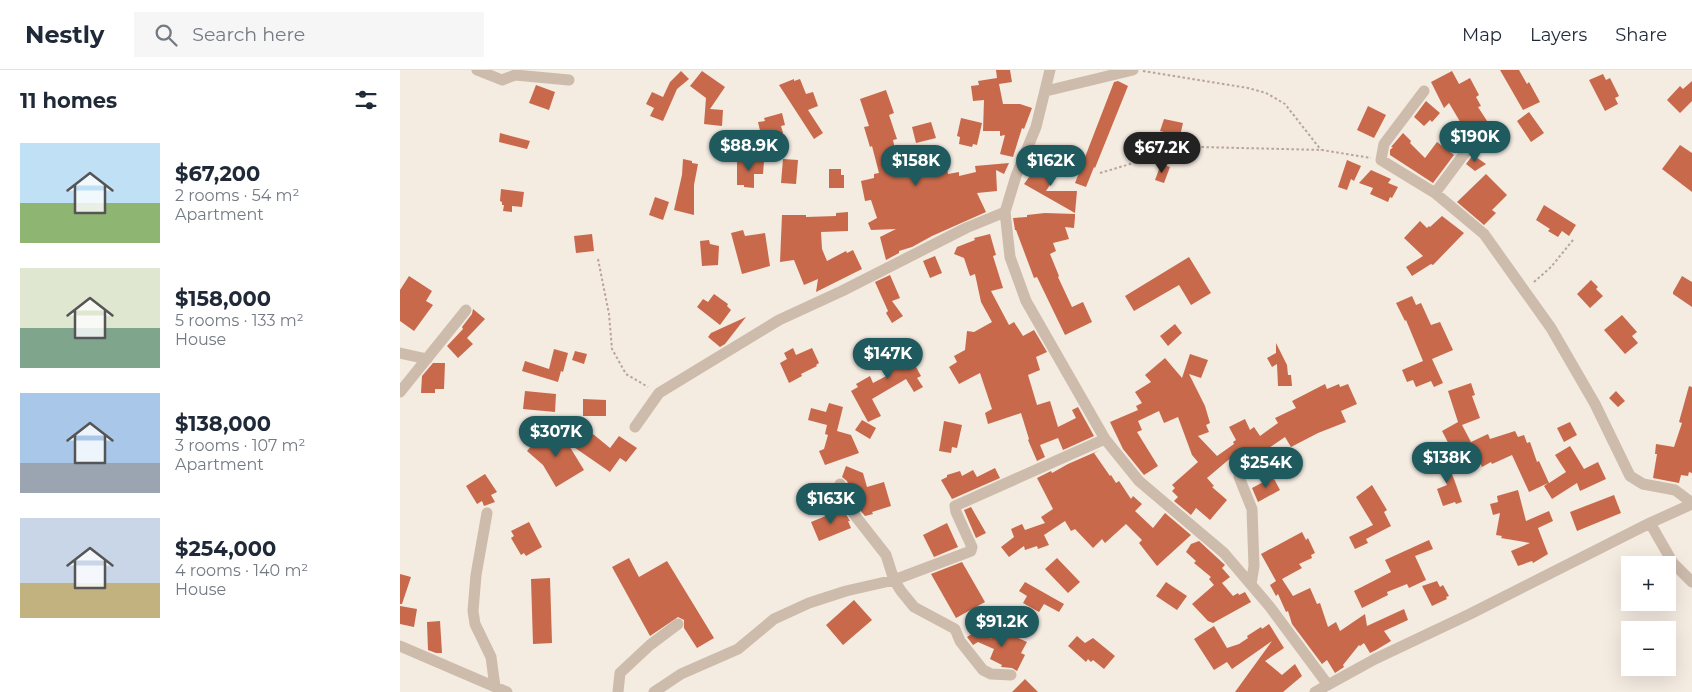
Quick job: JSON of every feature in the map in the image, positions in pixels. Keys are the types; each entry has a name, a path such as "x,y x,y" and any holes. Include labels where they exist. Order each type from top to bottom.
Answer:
{"street":[{"path":"477,70 502,80 515,75 569,80"},
{"path":"1050,70 1036,127 1016,176 1005,212 1010,257 1026,301 1105,439 1139,482 1224,553 1270,606 1328,685"},
{"path":"1046,91 1134,70"},
{"path":"1315,692 1375,659 1692,504 1674,490 1643,484 1630,476 1595,404 1551,328 1484,234 1435,193 1381,160 1384,144 1424,91"},
{"path":"1435,193 1470,146"},
{"path":"635,427 659,393 779,320 842,291 966,228 1005,212"},
{"path":"400,392 466,310"},
{"path":"400,353 427,359"},
{"path":"654,692 681,674 738,649 782,615 809,603 846,591 894,580 971,551 972,546 955,506 1105,439"},
{"path":"1239,477 1252,509 1254,566 1250,584"},
{"path":"840,484 853,513 886,556 900,591 914,607 954,629 960,641 983,670 991,674 1011,675"},
{"path":"487,513 476,575 473,612 475,624 492,657 495,687"},
{"path":"1650,523 1672,563 1692,582"},
{"path":"618,692 620,673 650,644 678,624"},
{"path":"400,646 507,692"}],"path":[{"path":"1134,70 1248,88 1266,93 1286,104 1322,150"},
{"path":"1100,172 1176,150 1201,147 1322,150 1381,160"},
{"path":"1524,290 1551,267 1573,240"},
{"path":"598,258 609,314 612,349 626,374 659,393"}],"building":[{"path":"996,70 1010,70 1012,82 999,84 1003,104 1020,104 1032,108 1024,129 1022,128 1013,157 1000,154 1005,135 1000,136 1000,131 983,131 984,100 973,101 971,86 979,85 978,81 997,78"},
{"path":"1500,70 1519,70 1527,84 1529,82 1540,102 1523,110"},
{"path":"681,71 689,79 677,89 663,121 650,116 654,108 646,104 652,92 663,97 670,82"},
{"path":"702,71 725,87 710,109 723,110 722,126 704,124 706,98 690,86"},
{"path":"1452,71 1459,84 1470,78 1479,95 1476,97 1481,106 1478,107 1489,124 1473,134 1466,122 1462,125 1449,103 1444,108 1431,82"},
{"path":"1603,74 1606,80 1610,78 1619,96 1615,98 1618,104 1605,111 1589,80"},
{"path":"794,79 794,81 800,79 806,94 813,92 818,106 808,110 823,133 814,139 779,85"},
{"path":"1118,81 1128,86 1086,187 1075,183 1114,82"},
{"path":"1692,81 1692,101 1680,113 1667,100 1680,86 1683,89"},
{"path":"536,85 555,92 549,110 529,103"},
{"path":"886,90 894,113 889,115 897,139 893,140 897,158 924,156 925,173 947,169 948,174 959,172 959,176 976,172 975,166 1009,163 1004,174 996,170 997,191 977,193 986,212 912,247 899,251 899,253 886,260 880,237 896,229 871,230 868,223 877,218 871,200 865,201 861,181 874,178 874,174 879,173 872,146 870,147 864,127 869,126 860,99"},
{"path":"1426,101 1440,113 1432,122 1430,120 1424,126 1414,117"},
{"path":"1368,106 1386,115 1374,138 1357,130"},
{"path":"1529,112 1544,133 1531,142 1517,121"},
{"path":"782,113 785,125 781,126 783,133 762,139 758,122 765,121 764,118"},
{"path":"961,118 982,123 977,145 973,144 972,147 959,144 960,137 957,136"},
{"path":"1164,119 1183,123 1180,136 1160,131"},
{"path":"931,122 936,138 916,143 912,127"},
{"path":"500,133 530,141 527,149 499,142"},
{"path":"1403,133 1425,158 1437,142 1454,155 1433,183 1390,155 1390,150 1393,147 1391,147"},
{"path":"1680,145 1692,153 1692,192 1662,169"},
{"path":"1473,155 1486,164 1475,171 1466,164"},
{"path":"683,159 698,164 694,185 694,215 674,210 682,175"},
{"path":"783,159 798,160 796,184 781,183"},
{"path":"1347,160 1361,166 1354,181 1351,179 1347,190 1338,187"},
{"path":"737,161 764,161 763,174 754,174 754,188 737,185"},
{"path":"1040,162 1059,171 1046,191 1077,191 1075,213 1024,184"},
{"path":"1161,164 1170,167 1164,183 1155,180"},
{"path":"829,169 841,169 841,175 844,175 844,188 829,188"},
{"path":"1371,170 1391,179 1388,183 1398,187 1388,202 1370,194 1373,188 1359,183"},
{"path":"1486,174 1507,195 1492,210 1496,213 1484,225 1457,202"},
{"path":"501,189 524,192 522,207 512,206 512,212 503,211 504,205 500,201"},
{"path":"655,197 669,202 663,220 649,215"},
{"path":"1544,205 1576,225 1569,236 1562,231 1558,237 1536,220"},
{"path":"848,212 848,231 821,232 822,249 827,261 846,251 847,253 853,250 862,269 816,292 818,279 804,285 794,260 780,262 782,215 806,215 806,217 836,216 836,213"},
{"path":"1045,213 1075,214 1074,228 1065,227 1069,239 1053,243 1056,251 1050,254 1072,307 1083,302 1092,322 1065,335 1037,277 1034,278 1015,230 1013,218"},
{"path":"1442,216 1464,233 1433,265 1431,264 1412,276 1406,267 1423,256 1404,238 1420,221 1427,228"},
{"path":"743,230 745,236 765,233 770,266 742,274 731,233"},
{"path":"592,234 594,251 576,253 574,236"},
{"path":"990,234 996,255 993,256 1003,288 991,291 1009,325 1014,322 1023,336 1034,330 1047,352 1036,357 1040,370 1028,375 1037,405 1050,401 1058,427 1076,418 1072,410 1078,407 1094,436 1063,450 1058,438 1040,445 1045,457 1037,461 1028,440 1021,413 988,424 985,413 992,409 980,373 959,384 949,367 957,362 954,356 965,350 967,331 974,332 992,322 981,302 975,274 970,276 964,258 954,254 957,247 975,240 974,238"},
{"path":"709,240 710,244 719,246 718,265 702,266 700,241"},
{"path":"935,256 942,273 930,278 923,261"},
{"path":"1189,257 1211,293 1191,305 1179,285 1134,311 1125,296"},
{"path":"890,275 900,298 892,301 903,316 892,323 886,313 888,311 875,282"},
{"path":"409,276 432,291 426,301 433,305 414,331 400,321 400,290"},
{"path":"1682,276 1692,282 1692,307 1673,294"},
{"path":"1591,280 1603,296 1590,308 1577,294"},
{"path":"714,294 728,304 727,306 731,310 720,325 697,307 703,299 708,302"},
{"path":"1412,296 1416,305 1421,303 1431,325 1440,322 1453,350 1432,359 1443,383 1434,387 1431,381 1416,387 1413,380 1407,382 1402,370 1423,361 1406,320 1396,303"},
{"path":"473,309 485,319 467,338 473,344 458,358 447,346 463,329 462,327 472,314"},
{"path":"1622,315 1637,332 1632,336 1638,343 1625,354 1604,330"},
{"path":"746,317 725,344 720,347 708,337 711,333"},
{"path":"1175,324 1182,333 1168,346 1160,336"},
{"path":"902,340 917,364 915,365 921,376 917,378 923,387 914,392 906,379 872,399 881,416 868,422 851,391 858,387 856,384 870,376 873,383 890,374 883,362 893,356 888,348"},
{"path":"1276,343 1287,365 1288,375 1291,375 1292,386 1278,386 1277,364 1272,367 1267,358 1276,353"},
{"path":"793,348 796,355 812,348 819,363 789,383 780,363 787,359 784,353"},
{"path":"554,349 568,353 558,382 522,371 525,361 549,369"},
{"path":"575,351 587,354 584,364 572,360"},
{"path":"1190,354 1208,360 1201,378 1189,374 1205,406 1210,423 1206,425 1209,432 1198,436 1217,456 1234,444 1233,442 1236,440 1229,427 1245,419 1250,430 1254,427 1260,436 1278,423 1275,418 1296,408 1292,401 1325,384 1327,389 1339,384 1340,387 1348,384 1357,404 1341,411 1346,422 1318,433 1291,447 1285,437 1241,467 1233,456 1207,478 1214,486 1212,487 1227,500 1210,520 1196,508 1191,515 1174,501 1178,497 1172,491 1175,488 1172,485 1198,462 1192,455 1178,417 1164,423 1159,411 1138,421 1142,430 1137,432 1158,466 1144,475 1123,449 1110,422 1138,410 1136,406 1142,403 1135,392 1151,382 1145,375 1165,358 1182,378"},
{"path":"433,363 445,363 444,389 435,389 435,393 421,393 422,376"},
{"path":"1471,383 1475,395 1472,396 1480,418 1462,425 1471,442 1488,434 1490,439 1515,431 1518,437 1524,435 1527,443 1530,442 1537,462 1539,461 1549,483 1566,472 1555,455 1570,446 1584,469 1598,462 1606,479 1580,491 1577,483 1552,499 1544,486 1548,483 1529,492 1512,455 1482,467 1471,445 1454,454 1442,431 1458,422 1448,391"},
{"path":"1689,386 1692,387 1692,473 1689,472 1688,476 1681,475 1679,483 1653,478 1657,454 1655,454 1656,444 1674,447 1682,423 1679,422"},
{"path":"525,391 556,394 555,412 523,409"},
{"path":"1616,391 1625,401 1618,407 1609,398"},
{"path":"583,399 606,400 606,416 583,416"},
{"path":"829,403 843,407 837,431 851,435 859,453 825,465 819,451 824,449 828,435 825,434 827,425 808,420 811,408 826,412"},
{"path":"862,420 876,428 870,439 855,430"},
{"path":"944,421 962,425 957,448 952,447 951,453 939,451"},
{"path":"1570,422 1577,435 1564,442 1557,428"},
{"path":"546,429 565,446 568,444 584,470 556,487 543,465 527,451"},
{"path":"579,430 589,438 593,434 610,448 619,436 637,448 626,462 620,458 610,472 568,443"},
{"path":"1100,450 1094,453 1110,476 1116,483 1119,481 1131,499 1133,496 1142,504 1135,511 1153,528 1165,513 1191,535 1157,566 1139,543 1142,540 1126,524 1105,543 1102,539 1093,548 1075,529 1071,531 1065,521 1044,535 1049,545 1038,549 1037,546 1025,550 1024,546 1009,557 1001,547 1014,537 1011,529 1022,524 1025,530 1045,523 1041,517 1053,509 1037,478 1051,471 1052,473"},
{"path":"1442,454 1462,502 1443,506 1437,489 1447,485 1434,458"},
{"path":"846,466 863,473 867,487 884,482 891,506 865,516 859,509 847,481 842,477"},
{"path":"995,468 1000,478 952,499 941,480 947,477 947,475 960,471 962,476 973,470 977,477"},
{"path":"485,474 497,492 491,495 495,502 484,506 482,501 477,504 466,486"},
{"path":"1273,477 1280,490 1258,502 1252,488"},
{"path":"1372,485 1387,510 1384,512 1391,526 1366,539 1368,543 1355,549 1349,537 1373,525 1356,497"},
{"path":"1518,490 1526,521 1549,511 1553,521 1538,528 1548,554 1533,563 1532,561 1518,566 1511,551 1530,543 1501,538 1502,536 1496,535 1500,513 1493,515 1490,504 1498,502 1497,496"},
{"path":"1614,495 1621,513 1577,531 1570,512"},
{"path":"971,507 986,533 976,538 964,510"},
{"path":"843,509 850,521 848,521 851,528 819,541 811,522"},
{"path":"529,522 542,547 526,556 524,553 521,555 511,538 514,536 511,531"},
{"path":"947,523 958,547 934,557 923,535"},
{"path":"1302,532 1306,540 1308,538 1315,553 1311,555 1312,558 1299,564 1302,568 1282,579 1293,596 1310,588 1317,604 1320,603 1328,627 1336,622 1340,631 1365,614 1367,626 1404,609 1408,620 1384,631 1391,641 1376,650 1370,653 1364,643 1359,645 1343,665 1344,667 1335,673 1327,660 1322,664 1292,624 1288,611 1286,612 1278,594 1276,596 1270,585 1276,581 1261,554"},
{"path":"1429,540 1433,549 1415,556 1426,580 1409,588 1407,584 1387,592 1388,595 1362,608 1354,591 1391,572 1385,560"},
{"path":"1199,541 1225,565 1222,568 1230,577 1222,583 1233,596 1245,592 1251,602 1213,623 1208,621 1192,604 1214,585 1209,579 1211,577 1194,563 1196,561 1186,552 1191,544"},
{"path":"629,558 639,577 667,561 714,638 697,648 684,628 684,620 678,617 650,636 612,567"},
{"path":"1057,558 1080,582 1068,593 1045,569"},
{"path":"962,562 985,602 956,618 931,574"},
{"path":"400,574 411,577 402,604 400,604"},
{"path":"550,578 552,643 533,644 531,579"},
{"path":"1437,581 1440,587 1443,585 1449,596 1446,597 1447,599 1432,606 1422,586"},
{"path":"1025,582 1064,604 1059,612 1044,604 1039,612 1023,603 1027,596 1019,591"},
{"path":"1166,582 1187,596 1177,610 1156,596"},
{"path":"854,600 872,620 843,645 826,625"},
{"path":"400,606 417,609 414,627 400,624"},
{"path":"440,621 442,653 436,653 428,650 427,622"},
{"path":"1269,624 1284,648 1265,661 1282,675 1295,664 1302,676 1283,692 1235,692 1272,641 1232,669 1227,662 1214,670 1194,639 1214,626 1227,648 1239,644 1248,638 1247,636"},
{"path":"982,627 991,639 995,630 1027,642 1021,653 1025,655 1017,671 1012,668 1001,667 1002,665 990,659 994,649 978,642 973,645 967,637"},
{"path":"1077,636 1085,643 1093,638 1115,656 1104,669 1093,660 1091,662 1088,659 1086,662 1068,646"},
{"path":"1025,679 1038,692 1012,692"}]}
